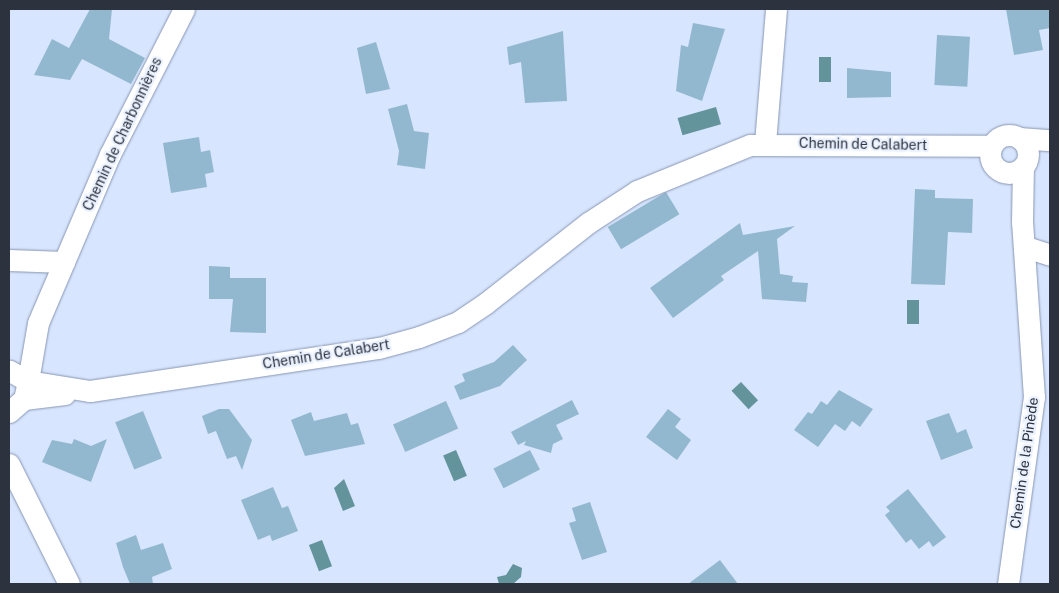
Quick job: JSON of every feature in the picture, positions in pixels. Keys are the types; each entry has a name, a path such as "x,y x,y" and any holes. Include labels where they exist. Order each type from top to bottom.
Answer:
{"street":[{"name":"Chemin de Charbonnières","path":"16,387 38,323 135,100 184,9"},
{"path":"766,140 776,9"},
{"path":"1050,140 1019,138 1006,135 990,160 1013,173 1050,149"},
{"path":"1019,138 1027,148 1025,164"},
{"name":"Chemin de Calabert","path":"16,387 90,390 378,348 437,331 486,303 588,223 637,191 766,140 945,147 990,160"},
{"name":"Chemin de la Pinède","path":"990,160 1022,222"},
{"name":"Chemin de la Pinède","path":"1008,584 1034,397 1026,247 1022,222 1025,164"},
{"path":"1026,247 1050,255"},
{"path":"9,260 64,262"},
{"path":"9,462 69,584"}],"shaded area":[{"path":"819,57 831,57 831,82 819,82"},
{"path":"716,107 721,124 683,135 678,118"},
{"path":"907,300 919,300 919,324 907,324"},
{"path":"741,382 758,400 749,409 731,391"},
{"path":"456,450 467,476 454,481 443,455"},
{"path":"344,479 355,506 343,511 334,488"},
{"path":"322,540 332,566 319,571 309,545"},
{"path":"513,564 522,568 521,577 513,584 499,584 497,577 506,575"}],"building":[{"path":"90,9 112,9 109,39 145,58 131,84 82,59 70,80 34,75 52,39 69,48"},
{"path":"1006,9 1050,9 1050,28 1039,30 1043,50 1014,55"},
{"path":"693,23 725,29 702,101 676,91 681,45 688,47"},
{"path":"563,31 567,101 525,103 521,62 509,65 507,47"},
{"path":"937,35 970,37 967,87 934,85"},
{"path":"376,42 390,89 366,94 357,48"},
{"path":"847,68 891,72 891,97 847,98"},
{"path":"407,104 414,131 429,133 425,169 397,165 399,151 388,109"},
{"path":"199,137 201,152 210,150 214,172 205,174 207,187 171,193 163,143"},
{"path":"915,189 935,190 935,198 973,199 972,233 948,232 945,285 911,284"},
{"path":"666,192 679,214 621,249 608,227"},
{"path":"740,223 743,235 795,226 777,239 780,274 793,276 792,282 808,283 806,302 762,299 758,251 721,276 724,280 673,318 650,288"},
{"path":"209,266 230,267 230,278 266,278 266,333 230,332 233,299 209,299"},
{"path":"513,345 527,360 500,386 460,400 454,386 465,381 462,374 494,362"},
{"path":"839,390 873,409 860,427 852,421 845,431 835,424 818,447 794,430 808,412 812,414 821,401 827,405"},
{"path":"572,400 579,414 556,425 563,439 553,444 551,453 524,445 526,441 518,445 511,432"},
{"path":"446,401 458,428 405,452 393,425"},
{"path":"219,409 229,409 252,440 242,470 236,456 227,459 216,431 208,434 202,416"},
{"path":"668,409 681,419 675,427 691,440 677,460 646,437"},
{"path":"143,411 162,458 134,470 115,422"},
{"path":"311,412 314,421 347,413 351,425 358,423 365,444 305,456 291,420"},
{"path":"949,413 957,433 966,429 973,448 941,460 926,421"},
{"path":"74,439 91,446 107,439 91,482 42,462 52,440 72,444"},
{"path":"530,450 540,470 503,488 493,469"},
{"path":"273,487 282,508 288,506 298,531 272,541 270,535 258,540 241,500"},
{"path":"908,489 946,537 933,547 929,541 919,549 911,539 906,543 885,515 890,511 886,507"},
{"path":"590,502 607,552 582,560 569,523 576,521 572,508"},
{"path":"136,535 141,550 163,543 172,569 152,577 153,584 130,584 123,567 116,543"},
{"path":"720,560 738,584 688,584"}]}
